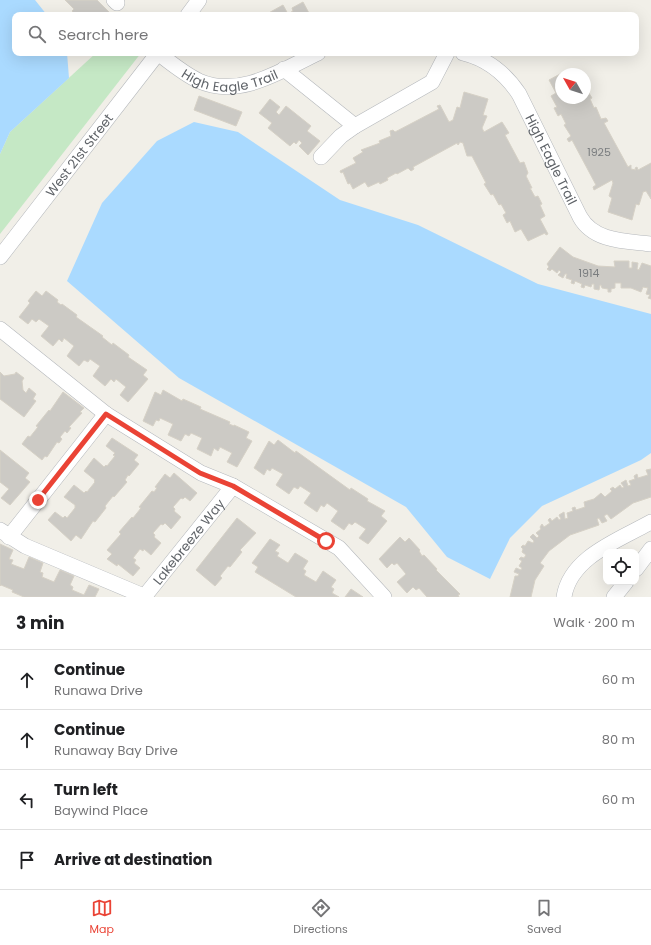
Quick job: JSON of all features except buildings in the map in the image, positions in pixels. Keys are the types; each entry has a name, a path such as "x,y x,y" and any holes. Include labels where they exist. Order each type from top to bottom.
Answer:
{"street":[{"path":"190,12 199,0"},
{"name":"West 21st Street","path":"0,256 156,56"},
{"name":"High Eagle Trail","path":"162,56 188,75 215,86 232,87 249,84 312,56"},
{"path":"321,156 355,126 432,82 445,56"},
{"name":"High Eagle Trail","path":"471,56 491,64 512,84 519,94 586,226 607,238 651,244"},
{"name":"High Eagle Trail","path":"284,69 355,126"},
{"path":"0,329 106,414 200,473 233,486 339,548 384,597"},
{"path":"106,414 5,534 25,546 145,597"},
{"name":"Lakebreeze Way","path":"145,597 233,486"},
{"path":"564,597 568,582 580,564 651,522"},
{"path":"639,565 651,549"},
{"path":"614,597 624,585"}],"green space":[{"path":"93,56 139,56 0,234 0,154 10,132"}],"water":[{"path":"0,0 35,0 45,12 12,12 12,56 67,56 69,78 10,132 0,154"},
{"path":"194,122 238,132 340,200 418,225 538,284 651,314 651,453 641,460 542,506 510,538 490,579 447,557 406,507 179,378 67,281 102,203 157,141"}],"route":[{"path":"38,500 106,414 200,473 233,486 326,541"}]}
